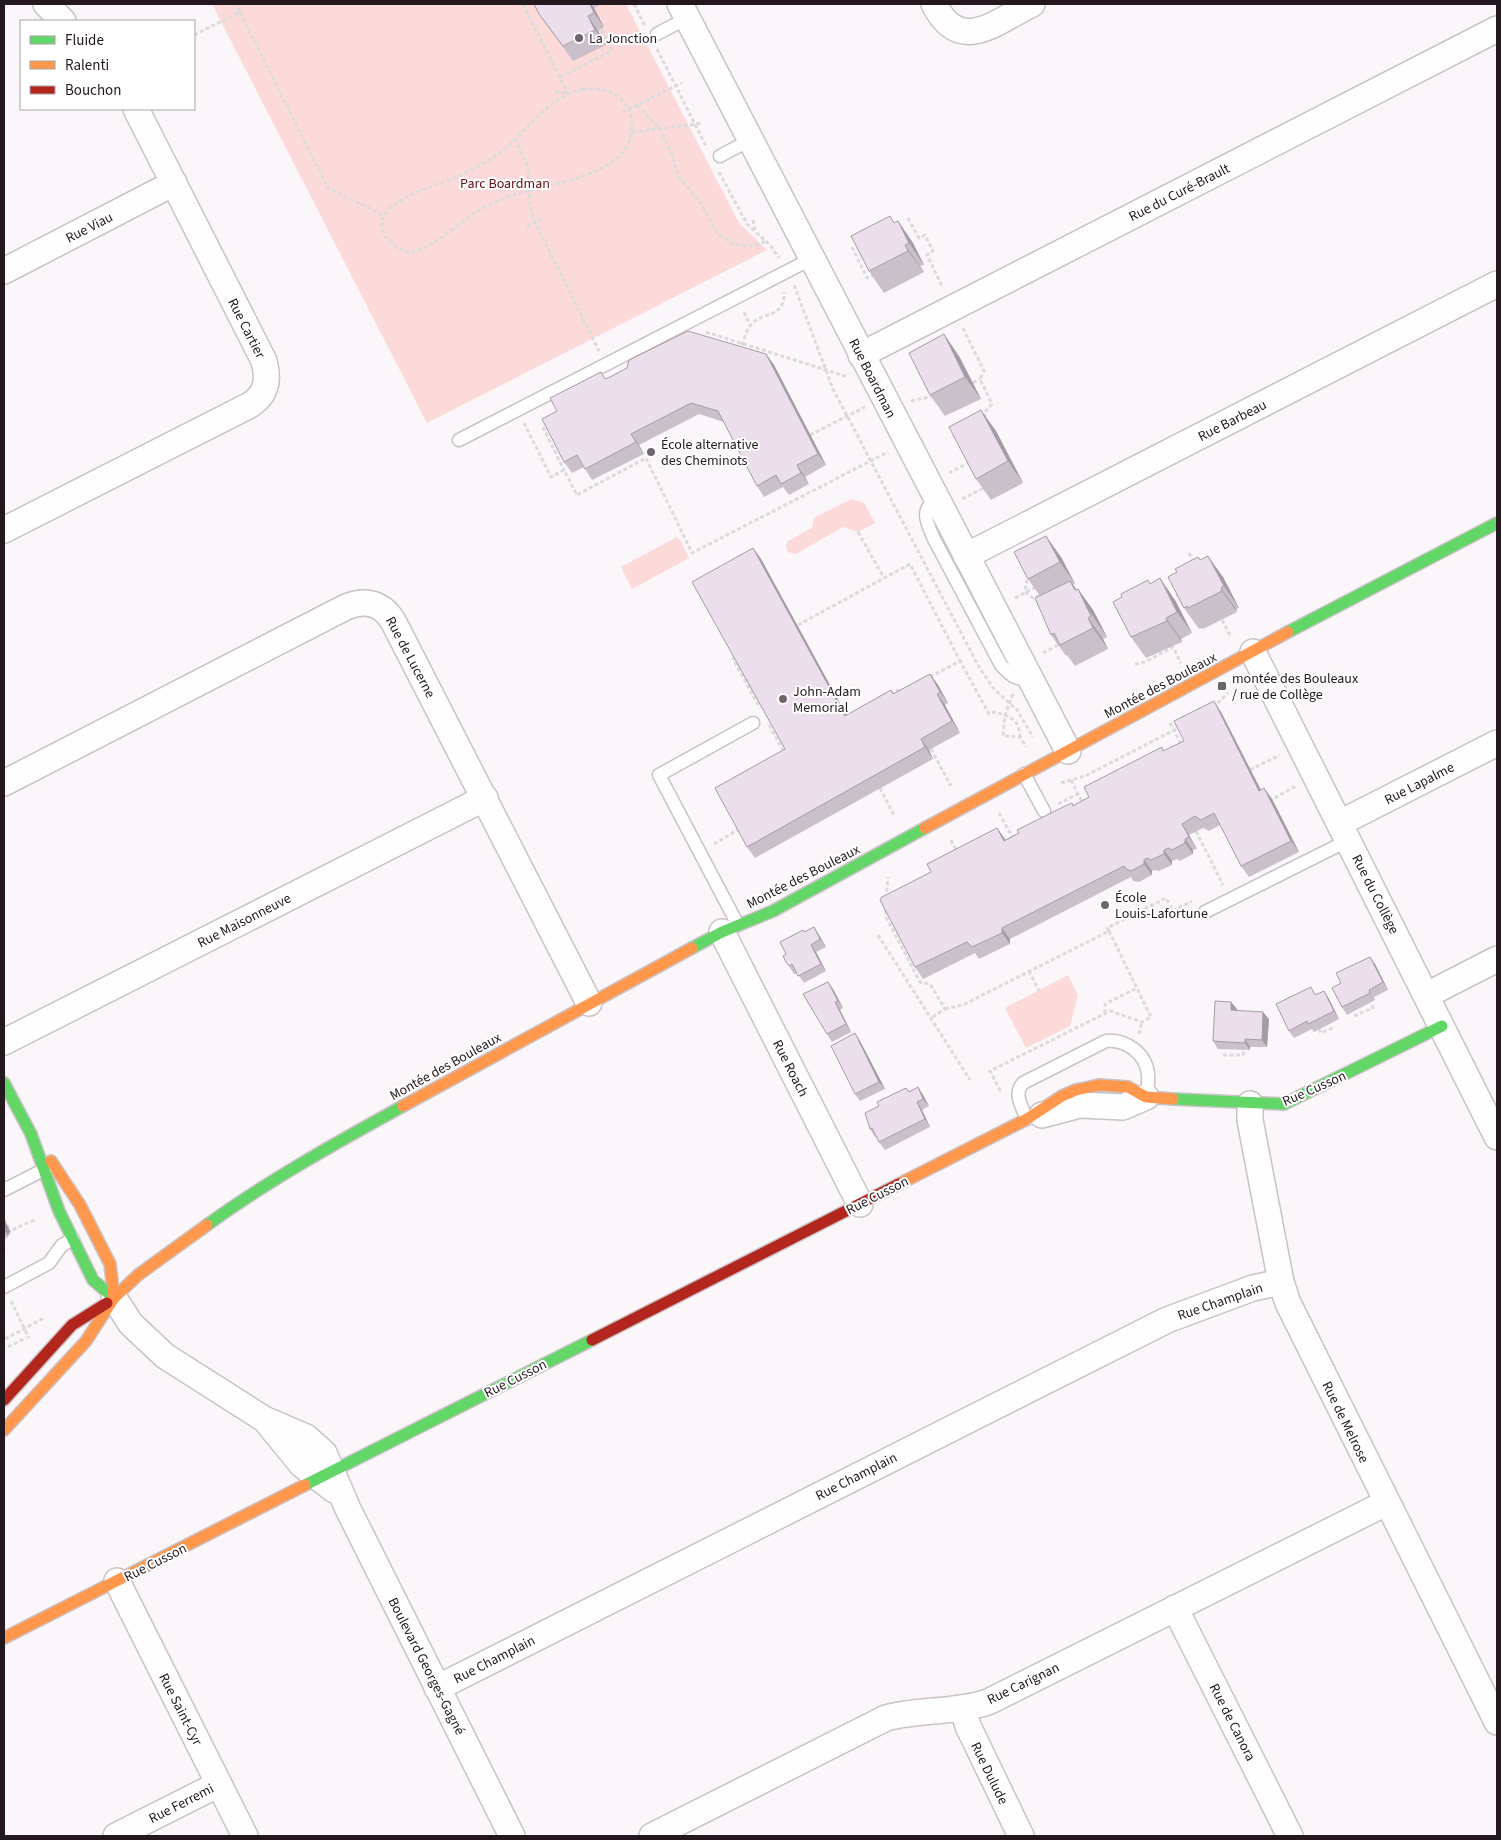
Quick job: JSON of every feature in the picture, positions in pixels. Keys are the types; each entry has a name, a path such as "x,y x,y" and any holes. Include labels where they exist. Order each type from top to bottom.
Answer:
{"street":[{"path":"46,4 62,20"},
{"path":"934,4 944,22 952,28 970,33 1032,4"},
{"name":"Rue Boardman","path":"684,11 861,355 944,493 966,556 1068,763"},
{"name":"Rue du Curé-Brault","path":"861,355 1497,29"},
{"name":"Rue Cartier","path":"4,530 250,405 264,393 267,373 264,361 137,110"},
{"name":"Rue Viau","path":"4,271 174,183"},
{"name":"Rue Barbeau","path":"966,556 1497,284"},
{"name":"Montée des Bouleaux","path":"4,1430 86,1341 114,1298 140,1272 272,1181 589,1003 730,929 773,911 1024,774 1068,763 1243,646 1497,523"},
{"name":"Rue de Lucerne","path":"4,782 346,607 362,602 377,605 388,613 589,1003"},
{"name":"Rue du Collège","path":"1243,646 1344,832 1497,1137"},
{"name":"Rue Lapalme","path":"1344,832 1497,743"},
{"name":"Rue Maisonneuve","path":"4,1042 485,798"},
{"name":"Rue Roach","path":"730,929 860,1204"},
{"path":"1427,995 1497,959"},
{"name":"Rue Cusson","path":"4,1638 1027,1119 1080,1104 1122,1107 1146,1097 1274,1105 1294,1100 1442,1026"},
{"path":"4,1083 48,1167 80,1205 110,1264 114,1298"},
{"name":"Rue de Melrose","path":"1250,1104 1250,1120 1281,1282 1288,1303 1386,1503 1497,1722"},
{"path":"48,1167 59,1211 72,1239 93,1280 114,1298"},
{"name":"Rue Champlain","path":"437,1688 1167,1320 1253,1288 1281,1282"},
{"name":"Montée des Bouleaux","path":"4,1400 72,1325 114,1298"},
{"name":"Boulevard Georges-Gagné","path":"114,1298 132,1324 160,1352 264,1419 302,1465 325,1475 342,1496 512,1836"},
{"name":"Rue Carignan","path":"652,1836 886,1718 918,1711 962,1708 988,1702 1386,1503"},
{"name":"Rue Saint-Cyr","path":"117,1581 245,1836"},
{"name":"Rue de Canora","path":"1175,1608 1290,1836"},
{"name":"Rue Dulude","path":"962,1708 968,1726 1021,1836"},
{"name":"Rue Ferremi","path":"116,1836 219,1784"}],"lane":[{"path":"656,39 684,11"},
{"path":"716,159 750,140"},
{"path":"459,440 811,259"},
{"path":"944,493 928,506 925,511 926,522 1001,664 1009,673 1019,679 1026,676"},
{"path":"730,929 659,775 753,723"},
{"path":"1024,774 1044,811"},
{"path":"1204,912 1344,832"},
{"path":"1027,1119 1018,1096 1023,1083 1106,1041 1114,1040 1129,1045 1144,1062 1148,1073 1146,1097"},
{"path":"4,1190 48,1167"},
{"path":"4,1287 49,1263 62,1245 72,1239"}],"path":[{"path":"236,4 328,188 385,216"},
{"path":"523,4 568,93"},
{"path":"634,4 646,28"},
{"path":"195,34 240,12"},
{"path":"560,77 612,51 601,29"},
{"path":"656,39 676,86 695,124 716,159 740,214 766,240 781,261"},
{"path":"622,112 682,83"},
{"path":"555,92 610,91 619,97 629,109 632,132 624,150 610,164 592,173 530,190 484,208 416,252 400,250 390,242 384,233 382,225 385,216 399,202 410,195 470,171 498,153 544,110 568,93"},
{"path":"637,105 660,129 670,150 679,178 699,200 717,232 734,244 746,246 756,245 766,240"},
{"path":"632,132 703,123"},
{"path":"515,139 528,166 530,206 535,222 593,339"},
{"path":"527,227 544,218"},
{"path":"908,218 919,238 925,235 933,251 927,255 928,258 945,292"},
{"path":"753,220 755,231"},
{"path":"852,247 867,278 875,275"},
{"path":"922,261 928,258"},
{"path":"740,349 750,325 781,308 784,303 784,291 792,283 798,282"},
{"path":"792,283 798,294 826,371 847,416 986,680 1017,710 1036,742"},
{"path":"961,323 984,370 980,379 972,383"},
{"path":"696,329 849,377"},
{"path":"980,379 992,404 984,413 989,425"},
{"path":"904,405 917,398 934,396"},
{"path":"810,435 865,407"},
{"path":"522,420 551,477 564,470"},
{"path":"540,420 577,495 646,458 692,553 888,452"},
{"path":"543,427 549,424"},
{"path":"944,493 970,462"},
{"path":"944,493 984,488"},
{"path":"799,490 802,496"},
{"path":"858,532 884,578"},
{"path":"682,541 686,539"},
{"path":"1189,553 1198,570"},
{"path":"798,625 910,564 989,714 994,712 1013,717 1019,726 1020,737 1028,752"},
{"path":"1187,568 1195,564"},
{"path":"1025,592 1030,569"},
{"path":"1013,598 1036,587"},
{"path":"1025,592 1033,598 1040,595"},
{"path":"1176,592 1179,600"},
{"path":"1222,620 1243,646"},
{"path":"1020,737 1002,736 1005,715 1010,703 1026,676 1060,644"},
{"path":"1135,664 1145,662 1173,647"},
{"path":"926,679 960,661"},
{"path":"900,693 909,689"},
{"path":"881,699 898,690 903,698"},
{"path":"1212,709 1230,690"},
{"path":"1166,715 1187,754"},
{"path":"1058,784 1072,781 1186,724"},
{"path":"931,749 952,787"},
{"path":"1250,770 1280,755"},
{"path":"1068,763 1072,781 1085,807"},
{"path":"1267,802 1296,786"},
{"path":"880,788 896,819"},
{"path":"1044,811 1078,794"},
{"path":"996,805 1018,849"},
{"path":"725,838 739,829"},
{"path":"1196,831 1223,886 1215,890"},
{"path":"947,832 958,854"},
{"path":"888,872 884,911 886,917 920,982 930,984 945,1009"},
{"path":"1002,1094 990,1071 1110,1011 1142,1022 1151,1017 1107,928 1166,898 1173,911 1198,899"},
{"path":"931,1018 945,1009 965,1004 1109,931"},
{"path":"878,935 970,1080"},
{"path":"1029,971 1039,990"},
{"path":"1105,1013 1105,1004 1137,988"},
{"path":"1354,1016 1373,1008 1371,1002"},
{"path":"1319,1029 1321,1033 1335,1027"},
{"path":"1223,1055 1243,1055 1244,1050"},
{"path":"4,1238 8,1236 10,1231 39,1217"},
{"path":"4,1219 10,1231"},
{"path":"5,1339 50,1313"},
{"path":"17,1314 32,1343"},
{"path":"8,1347 29,1336"}],"green space":[{"name":"Parc Boardman","path":"212,4 626,4 739,223 767,250 427,423"},
{"path":"852,499 864,503 875,523 858,532 843,527 796,554 788,552 786,546 788,541 812,528 814,518"},
{"path":"677,537 689,558 632,589 621,567"},
{"path":"1068,975 1078,995 1070,1026 1026,1048 1005,1008"}],"building":[{"name":"La Jonction","path":"534,4 590,4 594,13 588,16 595,30 563,46 539,14"},
{"path":"890,216 894,223 898,221 909,243 905,245 908,251 869,271 851,236"},
{"path":"688,331 766,354 818,454 797,465 801,473 781,484 776,475 757,486 718,411 691,403 631,434 636,442 585,469 577,455 564,462 542,419 557,411 550,398 601,372 605,379 608,378 627,368 629,360"},
{"path":"944,334 965,377 930,395 909,353"},
{"path":"981,410 1008,461 976,479 949,427"},
{"path":"1046,536 1060,562 1028,579 1014,552"},
{"path":"753,548 845,716 891,690 893,694 930,674 940,692 937,694 952,721 921,739 925,747 747,847 715,788 785,749 692,582"},
{"path":"1208,556 1224,586 1221,588 1222,591 1188,608 1187,606 1184,608 1168,577 1177,572 1175,569 1198,557 1200,560"},
{"path":"1160,578 1177,612 1166,618 1167,621 1131,637 1113,602 1122,597 1121,594 1148,580 1150,584"},
{"path":"1070,581 1075,590 1078,589 1091,616 1088,618 1093,628 1060,645 1054,633 1051,635 1035,598"},
{"path":"1214,701 1259,791 1264,788 1291,841 1241,866 1214,813 1201,820 1195,816 1182,824 1189,837 1185,839 1185,843 1172,850 1169,848 1164,850 1164,854 1151,860 1147,858 1144,860 1144,864 1131,871 1124,866 1002,928 1002,933 972,947 967,942 915,967 880,900 882,897 931,872 927,864 997,828 1004,841 1019,833 1017,830 1065,806 1072,803 1073,806 1089,797 1084,787 1162,747 1163,751 1184,741 1174,721"},
{"path":"814,927 820,939 811,945 821,964 798,976 792,964 789,966 786,962 783,956 786,954 780,942 803,930 804,932"},
{"path":"1370,957 1383,982 1369,990 1370,993 1342,1007 1332,988 1341,983 1336,973"},
{"path":"828,982 838,1001 835,1002 846,1024 827,1034 803,994"},
{"path":"1311,987 1315,995 1324,991 1334,1011 1308,1024 1307,1021 1289,1031 1276,1004"},
{"path":"1215,1001 1231,1002 1231,1010 1263,1012 1262,1040 1245,1039 1245,1043 1213,1041"},
{"path":"855,1033 879,1082 855,1094 831,1046"},
{"path":"918,1087 923,1099 917,1102 925,1119 879,1142 872,1128 870,1129 865,1113 879,1106 877,1102 906,1088 909,1092"}],"traffic: fast":[{"path":"1288,632 1497,523"},
{"path":"692,948 722,932 773,911 925,828"},
{"path":"1173,1099 1284,1104 1442,1026"},
{"path":"4,1083 31,1134 59,1211 93,1280 114,1298"},
{"path":"207,1225 279,1177 403,1106"},
{"path":"305,1485 592,1340"}],"traffic: slow":[{"path":"925,828 1288,632"},
{"path":"403,1106 692,948"},
{"path":"899,1184 1027,1119 1062,1096 1076,1090 1099,1085 1128,1087 1146,1097 1173,1099"},
{"path":"51,1161 80,1205 110,1264 114,1298"},
{"path":"4,1430 86,1341 114,1298 138,1275 207,1225"},
{"path":"4,1638 305,1485"}],"traffic: jam":[{"path":"592,1340 899,1184"},
{"path":"4,1400 72,1325 107,1303"}],"place":[{"name":"La Jonction","path":"579,38"},
{"name":"École alternative des Cheminots","path":"651,452"},
{"name":"montée des Bouleaux / rue de Collège","path":"1222,686"},
{"name":"John-Adam Memorial","path":"783,699"},
{"name":"École Louis-Lafortune","path":"1105,905"}]}
